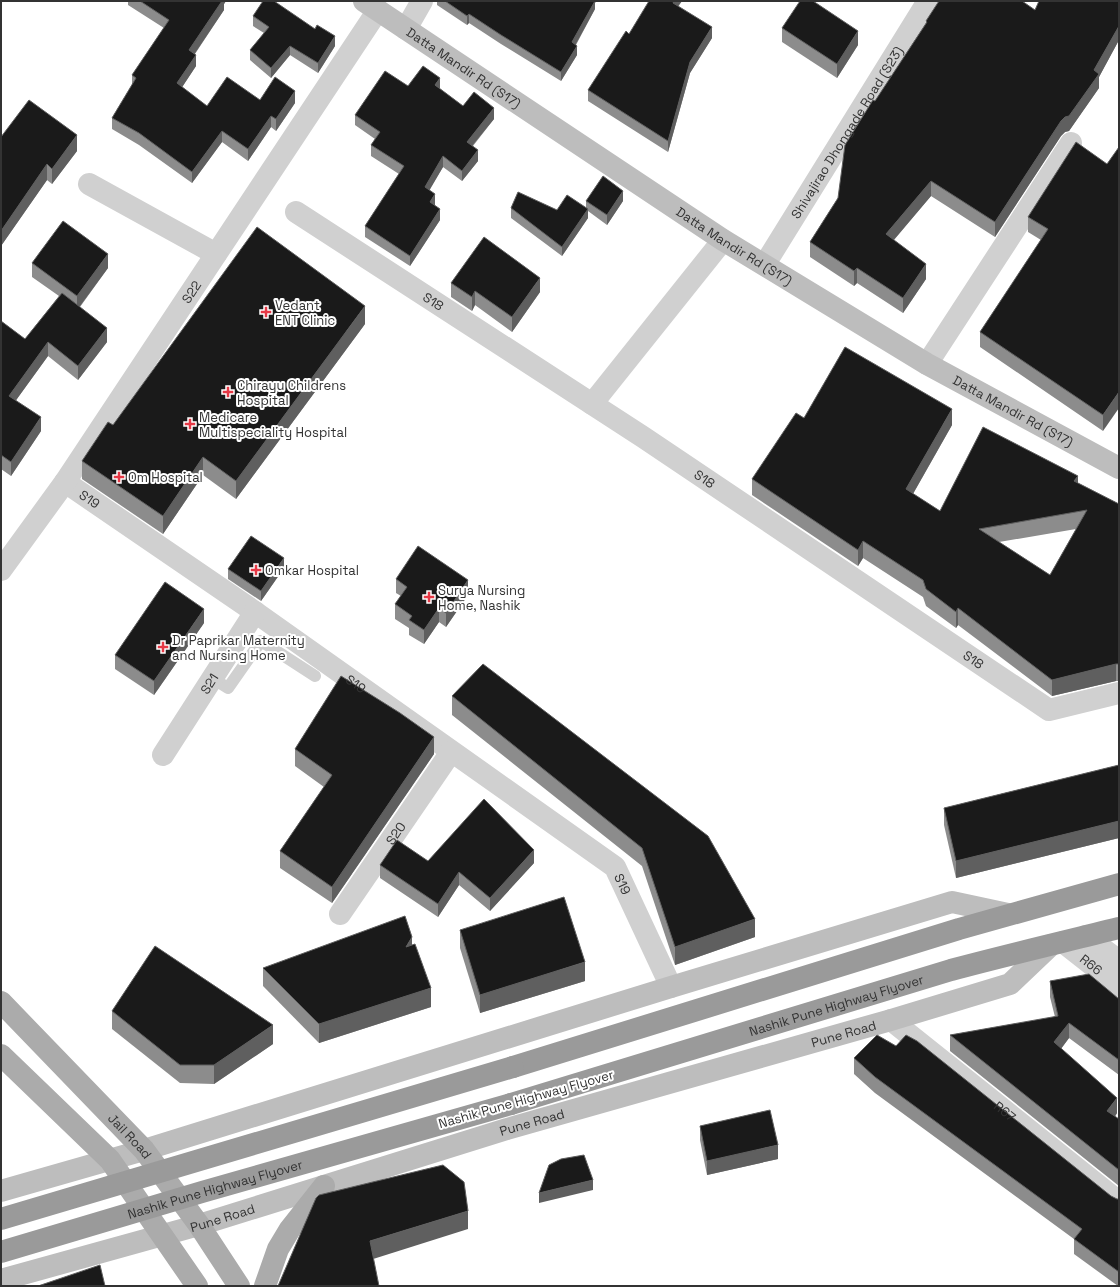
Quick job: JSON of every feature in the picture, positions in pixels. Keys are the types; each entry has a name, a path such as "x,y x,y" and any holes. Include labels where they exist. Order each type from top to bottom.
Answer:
{"highway":[{"path":"1,1220 514,1067 1008,914 1119,884"},
{"name":"Nashik Pune Highway Flyover","path":"1,1252 209,1190 511,1104 951,970 1119,928"}],"main road":[{"name":"Datta Mandir Rd (S17)","path":"371,6 723,240 765,264 927,364 1117,463"},
{"path":"1,1191 144,1150 952,902 1008,914"},
{"name":"Pune Road","path":"1,1280 199,1225 507,1129 891,1020 1010,984 1057,944"},
{"name":"Jail Road","path":"1,1002 144,1150 199,1225 239,1286"},
{"path":"1,1055 110,1160 197,1286"},
{"path":"265,1286 278,1249 290,1229 324,1186"}],"street":[{"path":"406,29 422,1"},
{"name":"Shivajirao Dhongade Road (S23)","path":"765,264 928,1"},
{"name":"S22","path":"1,570 65,482 216,254 371,6"},
{"path":"927,364 1071,143"},
{"path":"89,184 216,254"},
{"name":"S18","path":"296,212 643,437 1049,710 1119,693"},
{"path":"592,404 723,240"},
{"name":"S19","path":"65,482 255,612 615,868 671,987"},
{"name":"S21","path":"163,755 255,612"},
{"name":"S20","path":"340,914 451,752"},
{"path":"1086,936 1119,961"},
{"name":"R66","path":"1057,944 1119,986"},
{"name":"R67","path":"891,1020 1119,1202"}],"lane":[{"path":"212,678 228,688 261,641 315,676"}],"building":[{"path":"140,1 222,1 189,50 196,55 177,83 207,106 227,77 260,100 275,77 295,91 276,119 271,116 248,149 222,131 192,172 139,133 112,118 136,78 132,75 169,20"},
{"path":"263,1 274,1 315,29 317,25 335,36 318,63 290,46 271,68 250,50 269,27 253,16"},
{"path":"445,1 595,1 572,42 577,46 561,72 469,14 467,16"},
{"path":"649,1 674,1 673,3 712,27 690,62 668,141 588,90 626,31 629,34"},
{"path":"800,1 813,1 858,31 837,64 782,28"},
{"path":"939,1 1022,1 1035,10 1039,1 1119,1 1119,26 1094,70 1099,74 1069,116 1065,117 1061,121 995,222 931,181 886,234 926,264 903,298 857,268 854,271 810,242 838,198 845,145 873,100 875,101 927,22 926,21"},
{"path":"423,66 440,78 435,85 463,106 474,92 494,108 467,142 478,150 462,171 443,156 425,187 435,194 430,202 440,209 410,256 365,226 404,166 371,145 380,132 355,115 385,71 408,86"},
{"path":"29,100 77,135 52,169 47,164 1,231 1,137"},
{"path":"1076,142 1107,164 1119,147 1119,392 1103,415 980,332 1048,229 1028,217"},
{"path":"603,176 623,191 607,215 586,201"},
{"path":"518,192 557,210 567,195 588,209 562,247 511,208"},
{"path":"63,221 108,254 77,296 32,263"},
{"path":"257,227 365,306 236,481 203,457 163,516 82,461 108,422 113,425"},
{"path":"484,237 540,278 512,317 475,291 472,297 451,283"},
{"path":"62,293 107,328 78,366 48,342 9,396 41,417 11,462 1,455 1,321 25,339"},
{"path":"845,347 952,409 906,489 940,511 983,427 1078,476 1074,481 1119,504 1119,664 1052,680 958,608 956,612 926,589 923,580 863,541 858,550 752,479 796,413 804,418","holes":["1087,510 1050,575 979,529"]},
{"path":"251,536 284,558 261,591 228,569"},
{"path":"418,546 468,580 446,613 439,608 424,630 409,620 412,616 395,604 407,587 396,579"},
{"path":"165,582 204,609 154,681 115,655"},
{"path":"483,664 708,836 755,919 675,947 642,848 452,696"},
{"path":"341,676 400,713 434,737 332,887 280,851 332,775 295,749"},
{"path":"1119,765 1119,821 956,861 944,808"},
{"path":"484,799 534,850 490,898 459,872 438,904 380,865 397,840 428,861"},
{"path":"564,897 585,962 480,995 460,930"},
{"path":"405,916 412,937 406,947 415,944 431,988 319,1024 263,968"},
{"path":"155,946 273,1025 214,1065 180,1065 112,1011"},
{"path":"1089,974 1119,999 1119,1060 1069,1023 1054,1042 1117,1098 1107,1111 1119,1119 1119,1170 950,1035 1058,1016 1050,981"},
{"path":"877,1035 896,1046 906,1035 917,1041 1111,1196 1119,1199 1119,1272 1074,1239 1082,1229 875,1077 854,1058"},
{"path":"770,1110 778,1145 707,1161 700,1126"},
{"path":"584,1155 593,1180 539,1193 549,1165 561,1159"},
{"path":"443,1165 464,1182 468,1211 370,1241 379,1286 278,1286 316,1198 319,1195"},
{"path":"100,1265 105,1286 38,1286"}],"place":[{"name":"Vedant ENT Clinic","path":"266,312"},
{"name":"Chirayu Childrens Hospital","path":"228,392"},
{"name":"Medicare Multispeciality Hospital","path":"190,424"},
{"name":"Om Hospital","path":"119,477"},
{"name":"Omkar Hospital","path":"256,570"},
{"name":"Surya Nursing Home, Nashik","path":"429,597"},
{"name":"Dr Paprikar Maternity and Nursing Home","path":"163,647"}]}
